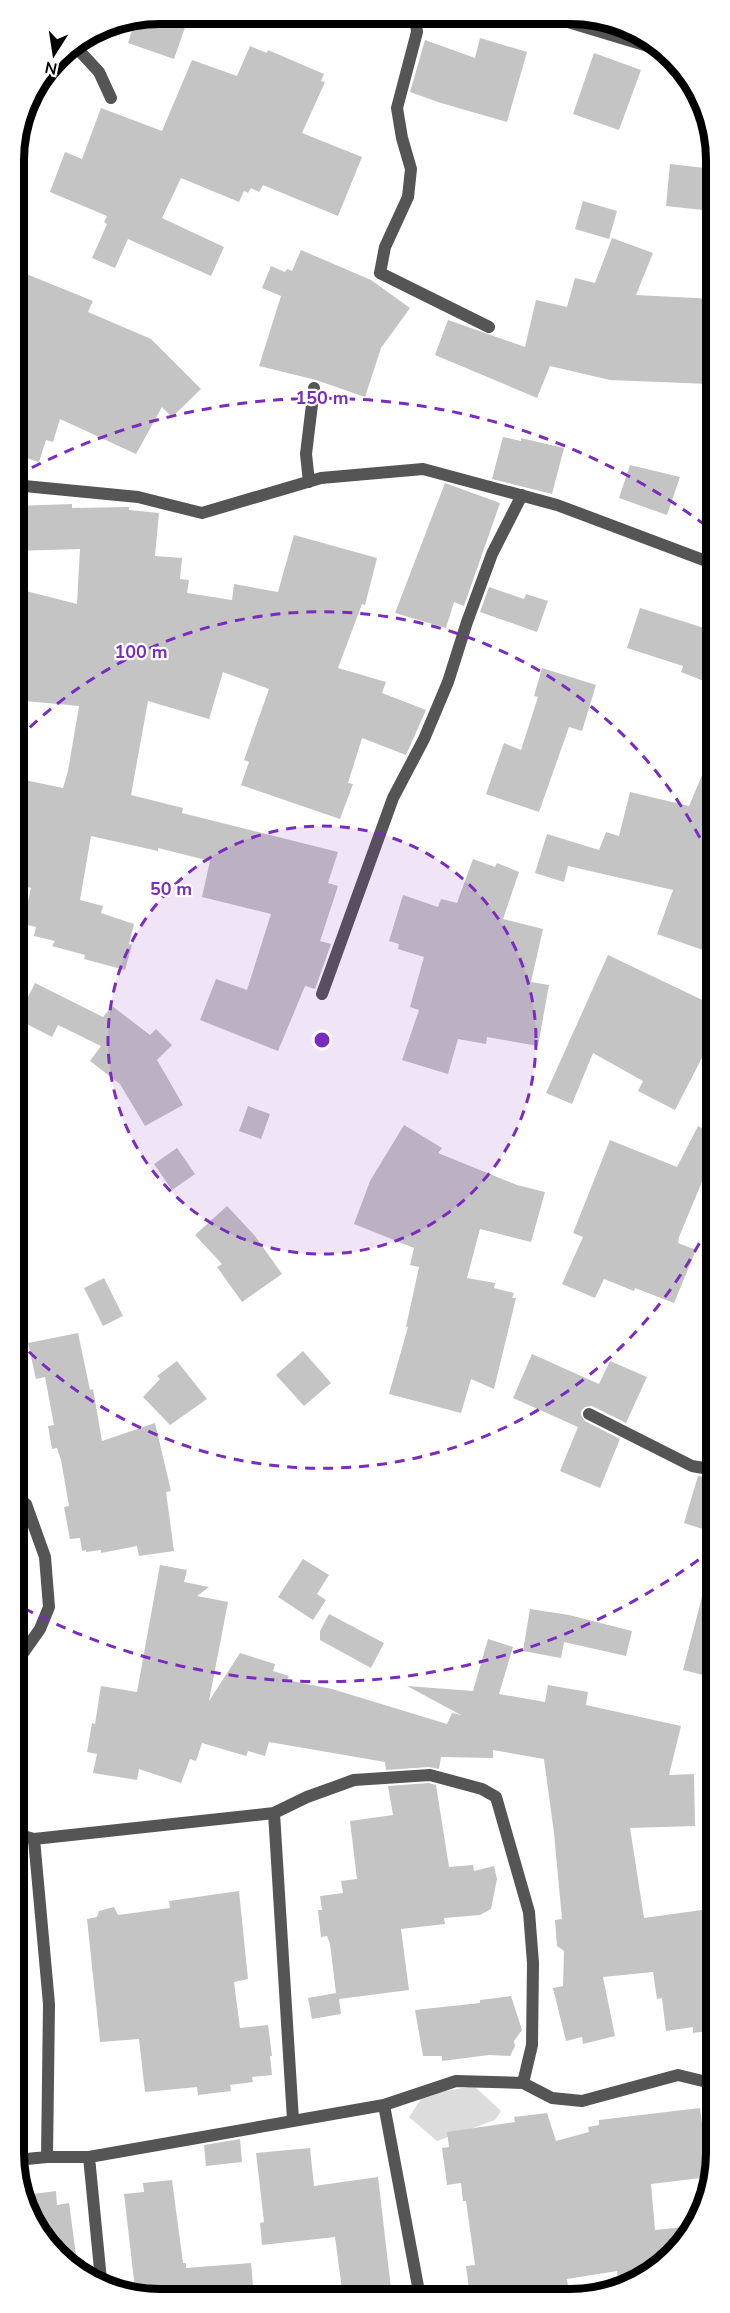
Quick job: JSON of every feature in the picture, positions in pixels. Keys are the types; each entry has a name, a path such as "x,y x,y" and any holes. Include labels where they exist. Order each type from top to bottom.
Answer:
{"street":[{"path":"416,24 417,32 397,108 402,138 411,169 408,197 386,247 380,273 489,327"},
{"path":"575,24 641,44"},
{"path":"84,56 99,72 111,98"},
{"path":"309,482 306,454 314,388"},
{"path":"24,485 138,497 202,513 321,478 423,469 568,508 706,561"},
{"path":"322,994 393,798 424,739 448,682 466,622 492,554 522,495"},
{"path":"589,1414 692,1466 706,1468"},
{"path":"24,1503 45,1557 49,1606 40,1629 24,1652"},
{"path":"24,1836 34,1839 274,1813 308,1797 354,1780 430,1774 482,1789 496,1797 529,1912 533,1964 532,2045 523,2084"},
{"path":"274,1813 293,2120"},
{"path":"34,1839 49,2004 47,2157"},
{"path":"24,2159 89,2157 384,2105 456,2081 523,2084 552,2098 582,2101 678,2075 706,2080"},
{"path":"384,2105 418,2289"},
{"path":"89,2157 101,2275"}],"shaded area":[{"path":"474,2086 501,2111 495,2120 437,2141 409,2117 424,2095"}],"building":[{"path":"186,24 174,59 128,43 133,27"},
{"path":"480,38 527,52 507,122 410,92 425,40 475,58"},
{"path":"250,46 267,53 268,50 324,74 321,81 325,82 302,133 362,157 338,216 263,185 259,192 251,188 248,193 244,191 239,202 181,178 162,218 224,247 211,276 128,239 115,268 92,258 107,224 104,222 107,216 50,192 65,152 82,159 101,108 162,131 192,60 237,76"},
{"path":"594,53 641,70 619,130 573,114"},
{"path":"670,164 706,168 706,210 666,206"},
{"path":"583,201 617,211 609,239 575,229"},
{"path":"612,238 653,253 636,295 706,299 706,384 610,380 550,366 537,398 435,355 448,320 525,347 536,300 567,307 575,278 595,283"},
{"path":"301,250 371,280 410,308 381,348 365,397 316,380 259,366 281,296 262,288 271,266 285,272 287,269 292,271"},
{"path":"24,273 93,301 88,312 151,339 201,389 172,417 162,407 136,454 60,419 53,442 46,440 39,462 24,457"},
{"path":"503,437 521,441 521,438 564,448 552,494 492,479"},
{"path":"630,465 680,477 667,515 619,498"},
{"path":"445,483 500,503 464,606 454,602 446,628 395,613"},
{"path":"72,504 72,508 129,507 129,510 159,513 155,556 182,558 180,579 189,580 187,593 232,600 234,584 278,592 294,535 377,558 365,605 362,604 338,668 386,682 382,693 426,710 406,755 362,738 348,783 353,784 340,819 241,785 249,762 244,760 269,689 223,672 209,719 148,701 131,795 183,808 182,813 338,852 328,883 338,886 320,941 331,944 315,989 305,986 278,1051 200,1020 216,979 247,990 271,914 202,897 210,861 158,848 158,851 91,836 80,900 103,906 101,913 134,924 129,944 132,945 125,970 84,959 85,955 52,946 55,941 34,936 36,927 24,924 31,888 24,886 24,780 63,788 79,706 24,701 24,591 77,604 80,549 24,551 24,506"},
{"path":"489,587 524,599 526,594 548,601 537,632 480,612"},
{"path":"640,608 706,629 706,682 681,672 683,666 627,648"},
{"path":"542,668 596,685 582,731 569,727 539,812 486,794 504,743 521,750 538,697 534,696"},
{"path":"706,766 706,946 704,945 703,950 657,934 673,890 568,866 564,882 535,873 547,834 599,850 606,832 619,836 630,792 689,806"},
{"path":"473,859 495,867 497,863 519,872 503,919 543,929 531,982 549,985 538,1046 487,1037 486,1044 458,1039 448,1074 402,1060 419,1010 410,1007 424,957 398,949 399,944 389,941 403,895 438,907 441,899 457,903"},
{"path":"608,955 706,1002 706,1050 675,1110 638,1091 643,1081 593,1053 572,1104 546,1093"},
{"path":"35,983 103,1017 112,1006 150,1035 156,1029 172,1045 157,1060 183,1105 145,1126 120,1084 90,1061 101,1046 58,1025 52,1037 24,1023 24,1005"},
{"path":"248,1106 270,1114 261,1139 239,1131"},
{"path":"404,1125 442,1148 438,1153 517,1185 545,1192 531,1242 480,1229 467,1278 495,1283 494,1288 514,1293 512,1298 516,1298 494,1389 471,1379 461,1413 389,1394 408,1327 406,1327 419,1267 410,1265 414,1248 354,1224 370,1181"},
{"path":"698,1126 706,1130 706,1178 704,1177 678,1243 696,1250 674,1303 604,1279 595,1298 562,1284 583,1237 573,1233 610,1140 677,1167"},
{"path":"177,1148 195,1174 172,1190 154,1164"},
{"path":"227,1206 255,1236 282,1274 242,1302 217,1267 222,1264 195,1235"},
{"path":"104,1278 123,1316 103,1326 84,1288"},
{"path":"78,1333 90,1390 93,1389 102,1441 155,1423 171,1491 166,1492 174,1551 139,1556 137,1546 101,1553 101,1550 86,1552 86,1550 82,1551 80,1538 70,1539 64,1507 69,1506 61,1460 57,1448 52,1449 48,1426 54,1425 45,1377 36,1379 28,1343"},
{"path":"303,1351 331,1383 304,1406 276,1375"},
{"path":"532,1354 599,1384 610,1361 647,1377 626,1423 592,1406 585,1407 581,1411 585,1421 620,1439 600,1488 560,1471 578,1427 513,1398"},
{"path":"177,1361 207,1399 170,1425 143,1397 160,1379 157,1376"},
{"path":"698,1476 706,1477 706,1530 684,1523"},
{"path":"303,1559 329,1575 317,1594 326,1600 313,1620 278,1597"},
{"path":"160,1565 187,1570 184,1582 209,1587 197,1596 228,1602 209,1701 240,1653 275,1664 273,1671 289,1676 287,1680 332,1689 447,1724 452,1713 461,1715 407,1686 473,1691 488,1639 513,1647 499,1694 545,1702 548,1685 588,1692 586,1705 681,1726 669,1775 694,1774 695,1826 630,1828 644,1918 706,1909 706,2031 693,2033 693,2027 666,2031 662,1998 657,1999 653,1972 603,1977 615,2036 583,2044 582,2037 566,2041 553,1988 563,1986 564,1951 557,1946 555,1920 562,1919 544,1759 493,1750 493,1758 441,1757 439,1769 429,1767 386,1770 385,1762 269,1742 265,1756 248,1751 246,1756 202,1743 196,1761 190,1759 181,1783 139,1769 137,1780 93,1773 97,1754 87,1752 92,1723 95,1724 101,1686 137,1692"},
{"path":"706,1582 706,1676 683,1670"},
{"path":"530,1609 569,1615 632,1631 626,1656 564,1642 561,1658 523,1651"},
{"path":"329,1614 384,1643 371,1668 320,1640 320,1631"},
{"path":"429,1783 436,1785 449,1867 473,1865 474,1871 494,1866 497,1879 491,1909 480,1915 444,1918 445,1924 401,1929 409,1990 339,1999 341,2014 312,2019 308,1998 336,1993 330,1944 327,1936 321,1937 318,1910 322,1910 320,1896 343,1893 341,1881 357,1879 350,1821 393,1815 388,1786"},
{"path":"239,1891 248,1979 234,1982 240,2028 268,2025 272,2075 252,2077 253,2082 230,2085 231,2091 198,2095 197,2087 145,2092 139,2039 100,2042 87,1919 97,1917 99,1911 114,1907 118,1915 170,1908 169,1901"},
{"path":"511,1996 522,2030 514,2041 515,2046 510,2056 489,2055 442,2061 442,2056 423,2056 415,2010 480,2003 480,2000"},
{"path":"700,2108 706,2154 703,2178 651,2184 655,2230 684,2227 672,2243 653,2261 618,2280 617,2271 567,2279 568,2286 551,2289 469,2289 466,2266 475,2265 466,2201 463,2201 461,2183 447,2185 442,2148 449,2147 447,2132 515,2122 514,2117 547,2113 556,2141 589,2132 588,2127 599,2125 599,2120"},
{"path":"240,2139 242,2162 206,2166 204,2145"},
{"path":"310,2148 314,2186 378,2177 391,2289 342,2289 335,2237 262,2245 260,2223 264,2222 256,2153"},
{"path":"172,2180 183,2263 186,2263 186,2268 251,2263 253,2289 151,2289 135,2286 124,2194 144,2192 143,2183"},
{"path":"56,2191 57,2205 69,2203 76,2255 71,2255 52,2236 34,2205 33,2194"}]}
